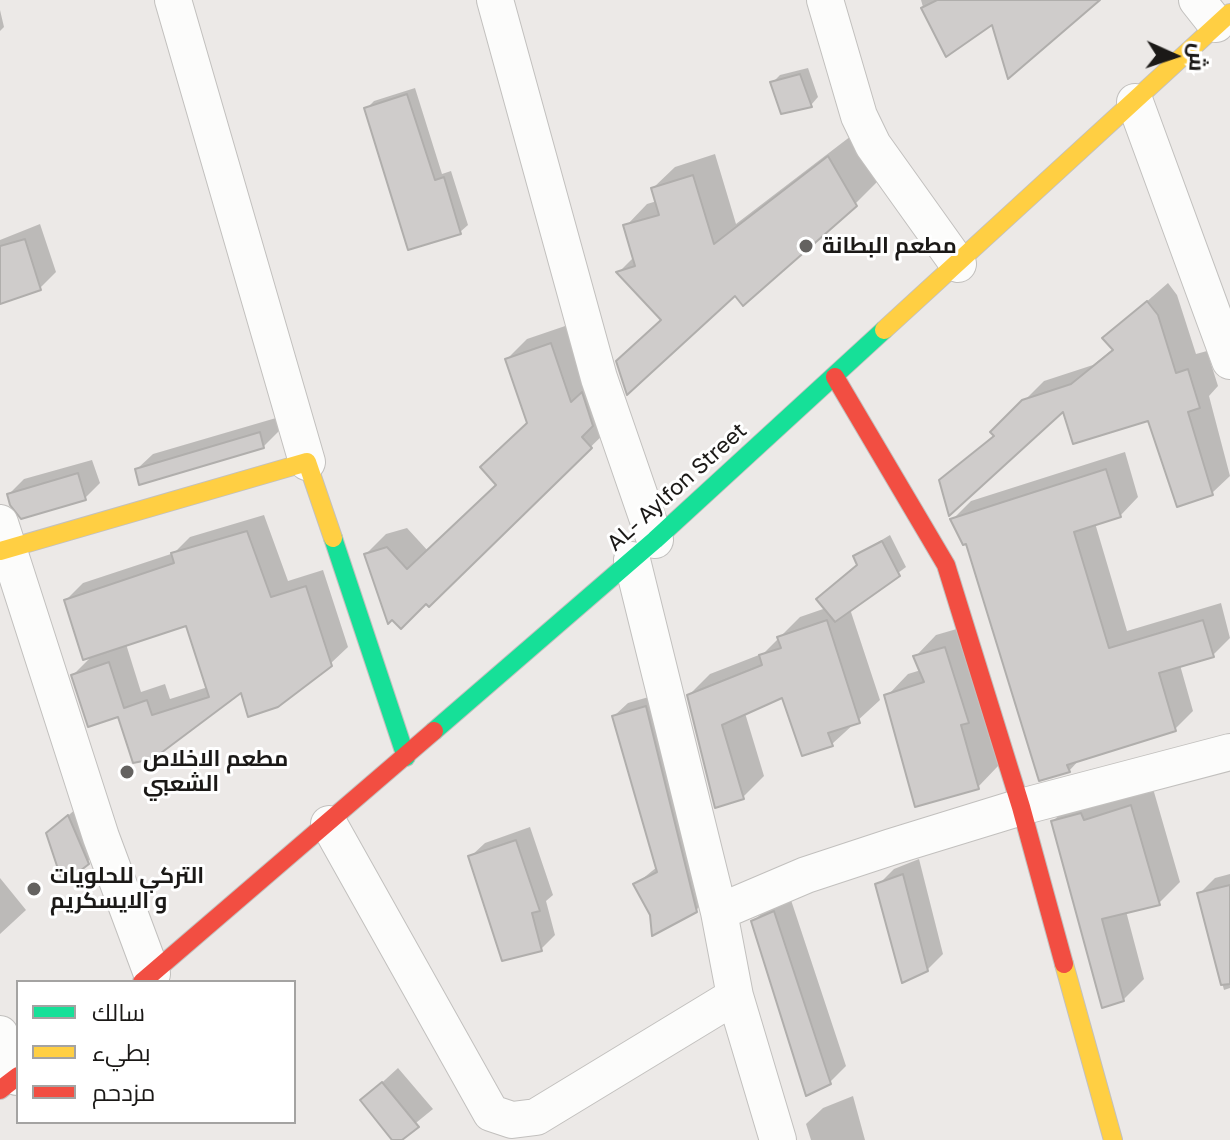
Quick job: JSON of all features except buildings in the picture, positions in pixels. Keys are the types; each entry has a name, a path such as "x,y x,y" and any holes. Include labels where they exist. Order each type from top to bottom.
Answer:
{"main road":[{"name":"AL- Aylfon Street","path":"147,978 644,550 1135,102 1214,12"},
{"path":"835,377 946,565 1021,807 1113,1140"},
{"path":"3,541 307,462 406,757"}],"street":[{"path":"173,0 307,462"},
{"path":"495,0 644,550 735,996 778,1140"},
{"path":"825,0 859,116 873,145 958,264"},
{"path":"1135,102 1230,361"},
{"path":"3,541 147,978"},
{"path":"719,912 806,875 1021,807 1230,752"},
{"path":"329,824 491,1113 512,1120 536,1117 735,996"},
{"path":"0,1034 12,1081"}],"traffic: fast":[{"path":"434,731 655,540 884,330"},
{"path":"333,538 406,757"}],"traffic: slow":[{"path":"884,330 1230,13"},
{"path":"0,551 307,462 333,538"},
{"path":"1064,964 1113,1140"}],"traffic: jam":[{"path":"835,377 946,565 1021,807 1064,964"},
{"path":"144,980 434,731"},
{"path":"0,1090 16,1078"}],"place":[{"name":"مطعم البطانة","path":"806,246"},
{"name":"مطعم الاخلاص الشعبي","path":"127,772"},
{"name":"التركي للحلويات و الايسكريم","path":"34,889"}]}
